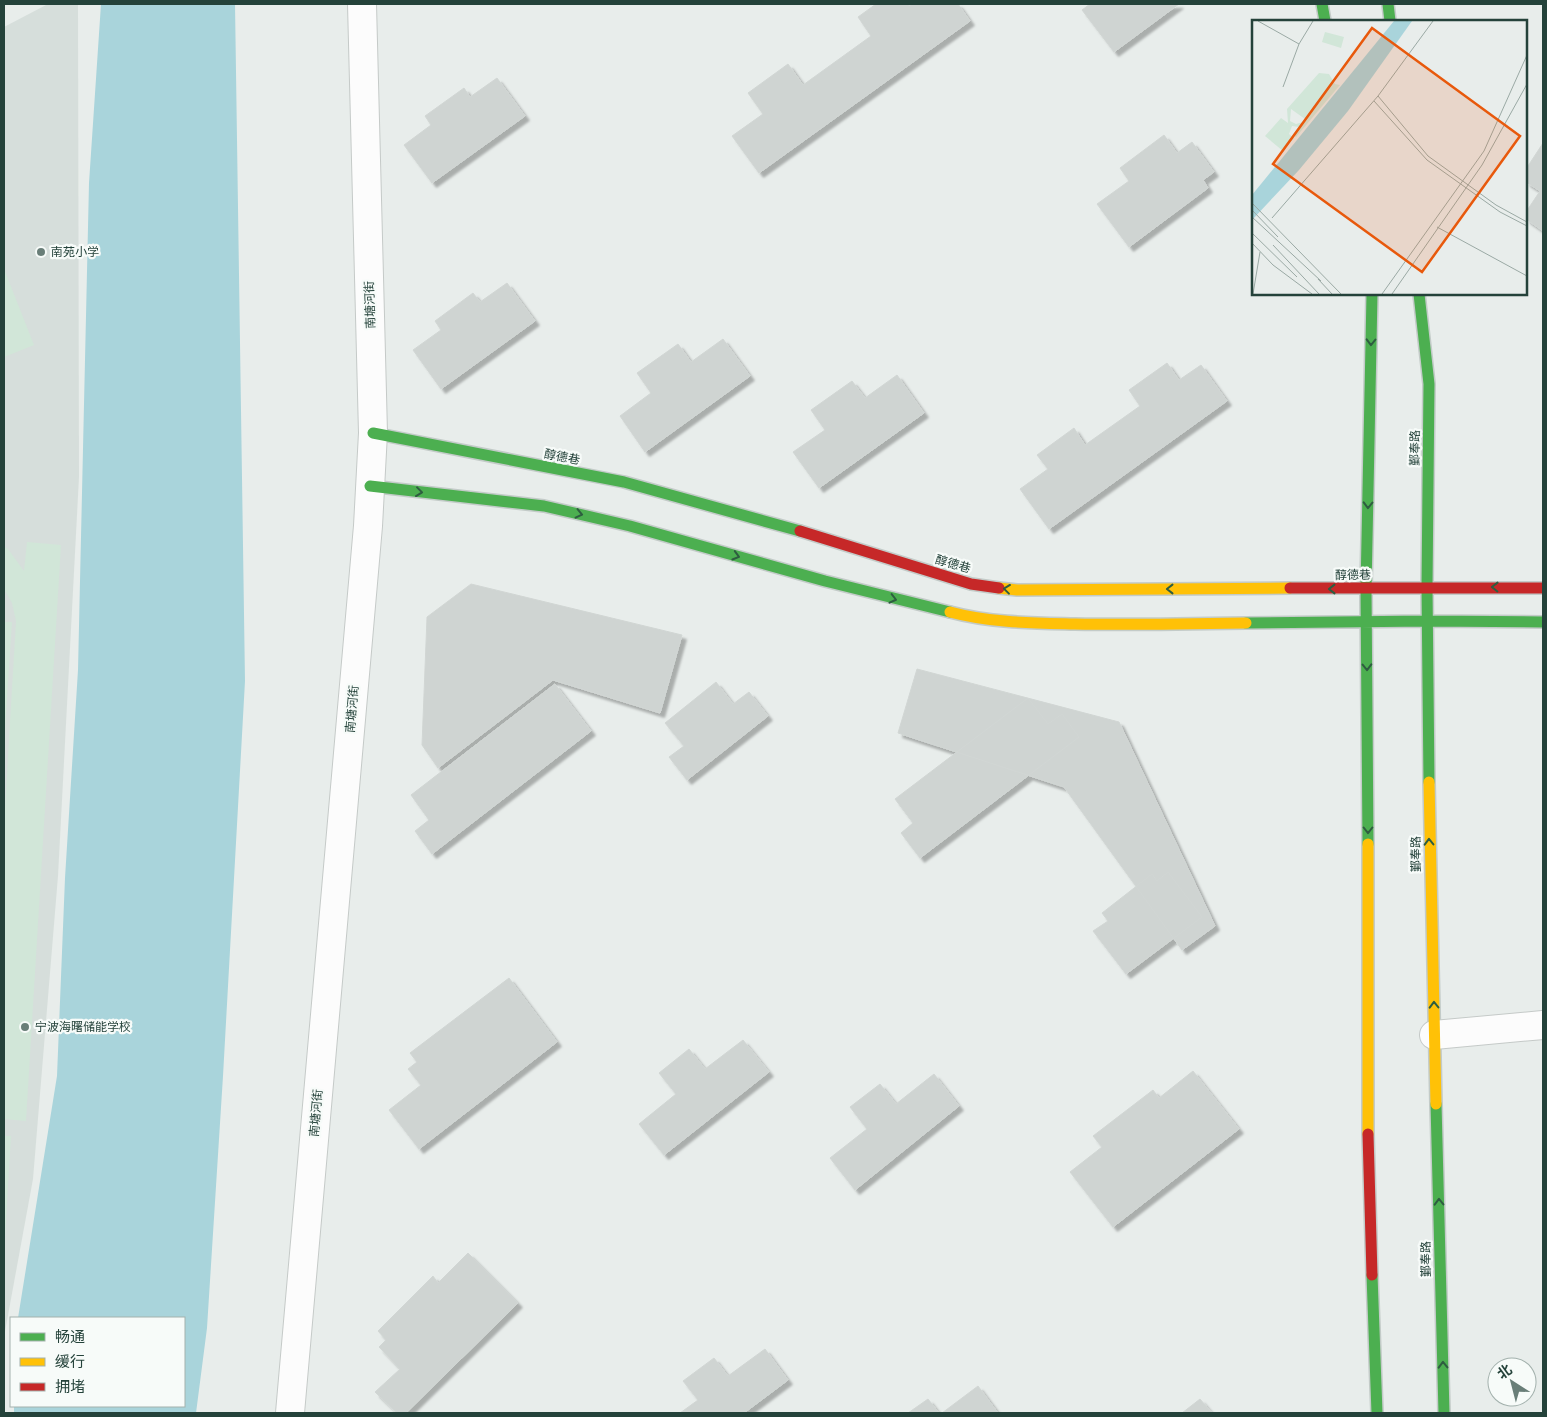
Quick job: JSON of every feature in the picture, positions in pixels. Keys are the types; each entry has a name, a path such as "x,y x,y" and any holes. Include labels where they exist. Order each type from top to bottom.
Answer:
{"street":[{"name":"南塘河街","path":"290,1413 366,546 373,433 362,4"},
{"path":"1322,4 1325,20"},
{"path":"1388,4 1390,20"},
{"path":"1372,295 1366,589 1368,823 1367,1118 1377,1413"},
{"name":"鄞奉路","path":"1419,295 1429,384 1427,586 1428,813 1444,1413"},
{"name":"醇德巷","path":"373,433 624,482 769,521 971,584 1017,590 1366,589 1427,586 1543,588"},
{"path":"370,486 544,506 630,526 826,581 972,618 1028,623 1133,625 1427,621 1543,622"},
{"path":"1434,1035 1543,1025"}],"shaded area":[{"path":"48,4 78,4 79,477 58,876 33,1179 4,1337 4,27"}],"green space":[{"path":"4,269 34,345 4,357"},
{"path":"27,542 61,545 26,1121 4,1119 4,825 16,621 12,603 4,589 4,547 8,549 24,571"},
{"path":"4,622 12,622 4,742"},
{"path":"4,1136 11,1136 4,1255"}],"water":[{"path":"101,4 235,4 245,681 207,1328 196,1413 14,1413 14,1407 185,1407 185,1317 18,1317 57,1076 65,878 78,670 89,183"}],"building":[{"path":"876,4 907,4 909,6 912,4 958,4 970,21 759,173 732,136 763,114 748,93 788,64 803,85 871,36 858,17"},
{"path":"1090,4 1179,4 1114,52 1082,10"},
{"path":"497,78 525,116 432,183 404,145 431,125 425,116 464,88 470,97"},
{"path":"1164,135 1177,153 1192,142 1214,172 1203,180 1208,188 1129,247 1097,204 1129,181 1120,168"},
{"path":"1543,143 1543,231 1527,220 1527,210 1540,191 1527,183 1527,167"},
{"path":"507,283 535,321 441,389 413,350 441,330 435,321 473,293 480,302"},
{"path":"723,339 750,376 645,452 620,416 651,393 637,373 678,344 691,362"},
{"path":"1167,363 1179,380 1201,365 1227,401 1049,529 1020,489 1048,469 1037,455 1074,428 1085,445 1140,406 1129,390"},
{"path":"897,375 924,413 819,488 793,452 825,430 811,410 852,381 865,398"},
{"path":"471,584 682,635 660,713 553,680 438,768 422,745 427,617"},
{"path":"917,669 1119,722 1215,926 1182,950 1064,787 898,733"},
{"path":"716,682 733,704 749,692 768,716 687,780 669,757 684,746 665,723"},
{"path":"555,684 591,731 432,854 415,831 429,820 411,795"},
{"path":"1028,698 1048,724 1062,714 1079,737 920,858 901,833 913,823 895,799"},
{"path":"1168,872 1202,917 1126,974 1093,931 1108,921 1102,913 1152,874 1157,881"},
{"path":"509,978 557,1042 419,1149 389,1110 421,1085 408,1069 417,1062 410,1053"},
{"path":"743,1040 769,1072 664,1155 639,1124 676,1094 659,1073 689,1049 705,1069"},
{"path":"1193,1071 1239,1129 1113,1227 1070,1172 1102,1147 1093,1136 1153,1090 1159,1098"},
{"path":"934,1074 959,1106 855,1190 830,1158 867,1129 850,1107 880,1084 896,1104"},
{"path":"468,1253 518,1303 406,1413 397,1413 375,1392 400,1369 379,1347 386,1340 378,1331 433,1276 438,1283"},
{"path":"765,1349 788,1380 744,1413 680,1413 698,1400 683,1381 714,1358 728,1376"},
{"path":"978,1386 998,1413 942,1413"},
{"path":"928,1399 939,1413 908,1413"},
{"path":"1200,1399 1212,1413 1182,1413"}],"traffic: fast":[{"path":"1322,4 1325,20"},
{"path":"1388,4 1390,20"},
{"path":"1368,844 1366,589 1372,295"},
{"path":"1419,295 1429,384 1427,587 1429,782"},
{"path":"373,433 624,482 800,531"},
{"path":"370,486 544,506 630,526 825,581 950,612"},
{"path":"1246,623 1543,622"},
{"path":"1436,1104 1444,1413"},
{"path":"1372,1275 1377,1413"}],"traffic: slow":[{"path":"999,588 1017,590 1290,588"},
{"path":"950,612 965,616 1012,622 1096,624 1246,623"},
{"path":"1429,782 1436,1104"},
{"path":"1368,844 1368,1134"}],"traffic: jam":[{"path":"800,531 971,584 999,588"},
{"path":"1290,588 1543,588"},
{"path":"1368,1134 1372,1275"}],"place":[{"name":"南苑小学","path":"41,252"},
{"name":"宁波海曙储能学校","path":"25,1027"}]}
